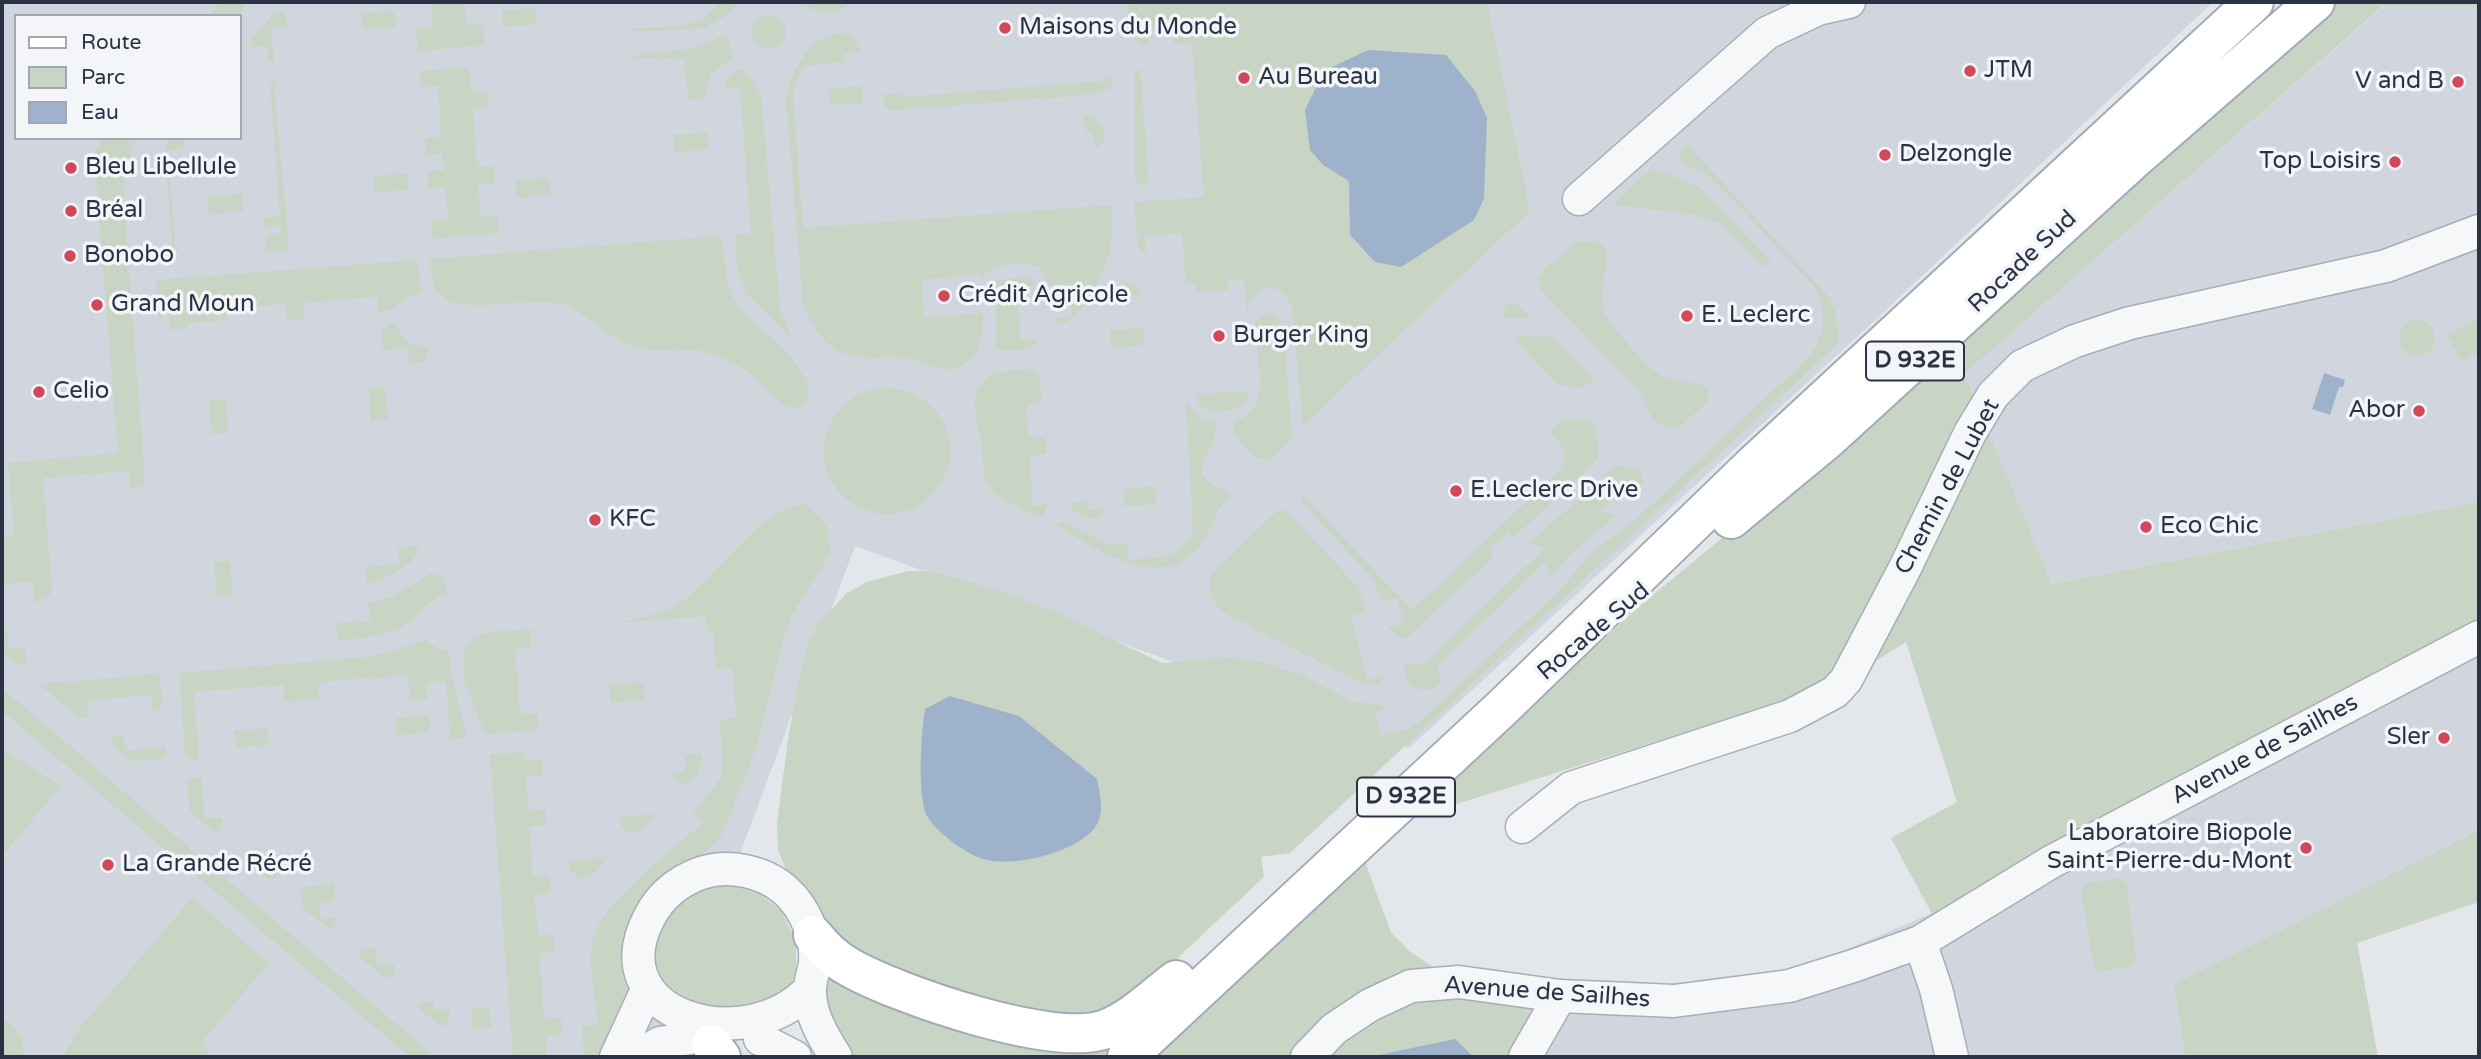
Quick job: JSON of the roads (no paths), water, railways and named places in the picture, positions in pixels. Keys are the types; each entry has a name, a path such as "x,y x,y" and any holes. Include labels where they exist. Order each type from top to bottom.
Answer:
{"main road":[{"name":"Rocade Sud","path":"1126,1057 1503,707 1750,468 2254,2"},
{"name":"Rocade Sud","path":"1503,707 1829,438 2131,162 2315,2"},
{"path":"813,935 828,953 849,967 895,989 932,1002 1071,1035 1105,1030 1139,1010 1270,905 1308,886"}],"street":[{"path":"1579,199 1767,33 1818,9 1849,2"},
{"name":"Chemin de Lubet","path":"1522,827 1571,788 1790,716 1835,692 1846,680 1905,568 1970,433 1993,395 2022,366 2075,341 2130,323 2386,266 2479,231"},
{"name":"Avenue de Sailhes","path":"1307,1057 1334,1029 1370,1005 1411,986 1460,982 1560,996 1635,1001 1731,996 1789,986 1920,942 2051,862 2479,637"},
{"path":"708,1046 672,1026 657,1011 646,992 640,970 639,948 644,926 654,907 669,890 688,878 709,870 737,869 763,876 786,891 803,911 813,935 815,962 810,989 818,1026 836,1057"},
{"path":"1920,942 1936,989 1952,1057"},
{"path":"635,1057 660,1043 736,1045 760,1038 789,1018 810,989"},
{"path":"616,1057 646,992"},
{"path":"1525,1057 1560,996"},
{"path":"760,1038 795,1057"}],"water":[{"path":"1368,50 1446,55 1475,91 1487,118 1484,199 1474,220 1401,267 1375,262 1350,235 1349,181 1323,165 1310,150 1305,110 1324,71"},
{"path":"2324,373 2345,380 2343,387 2339,387 2330,415 2312,409"},
{"path":"950,696 1019,716 1097,779 1100,815 1096,826 1088,835 1046,855 999,862 971,854 932,823 924,807 921,780 925,709"},
{"path":"1455,1039 1474,1057 1369,1057"}],"place":[{"name":"Maisons du Monde","path":"1005,28"},
{"name":"JTM","path":"1970,71"},
{"name":"Au Bureau","path":"1244,78"},
{"name":"V and B","path":"2458,82"},
{"name":"Delzongle","path":"1885,155"},
{"name":"Top Loisirs","path":"2395,162"},
{"name":"Bleu Libellule","path":"71,168"},
{"name":"Bréal","path":"71,211"},
{"name":"Bonobo","path":"70,256"},
{"name":"Crédit Agricole","path":"944,296"},
{"name":"Grand Moun","path":"97,305"},
{"name":"E. Leclerc","path":"1687,316"},
{"name":"Burger King","path":"1219,336"},
{"name":"Celio","path":"39,392"},
{"name":"Abor","path":"2419,411"},
{"name":"E.Leclerc Drive","path":"1456,491"},
{"name":"KFC","path":"595,520"},
{"name":"Eco Chic","path":"2146,527"},
{"name":"Sler","path":"2444,738"},
{"name":"Laboratoire Biopole Saint-Pierre-du-Mont","path":"2306,848"},
{"name":"La Grande Récré","path":"108,865"}]}
